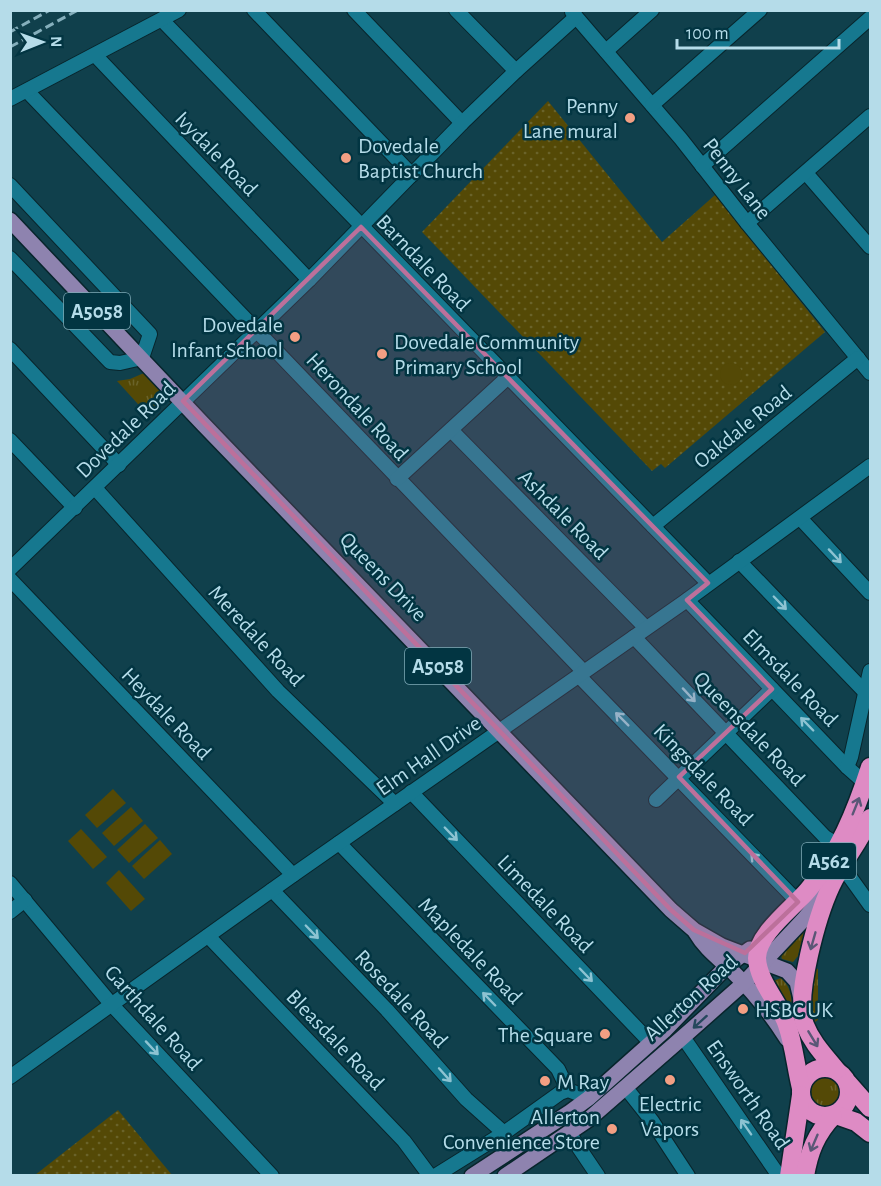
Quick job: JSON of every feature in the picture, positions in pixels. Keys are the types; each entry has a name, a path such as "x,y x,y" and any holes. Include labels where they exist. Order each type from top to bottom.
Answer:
{"highway":[{"name":"A562","path":"756,960 763,938 798,902 821,873 838,845 869,773"},
{"name":"Allerton Road","path":"831,886 870,818"},
{"name":"A562","path":"831,886 811,948 802,1002 804,1023 813,1042 842,1077"},
{"name":"Queens Drive","path":"756,960 765,982 782,1011 801,1091"},
{"path":"789,1176 801,1091 804,1081 814,1070 830,1068 842,1077 870,1108"},
{"path":"805,1176 813,1142 822,1127 847,1105 850,1090 842,1077"},
{"path":"801,1091 806,1108 812,1113 826,1117 834,1115 856,1122 870,1133"}],"main road":[{"name":"Queens Drive","path":"10,220 671,910 694,930 722,946 779,967 793,976 797,982 802,1002"},
{"name":"Allerton Road","path":"472,1176 588,1098 664,1031 709,985 735,974 756,960 805,918 831,886"},
{"name":"Queens Drive","path":"694,930 704,946 769,1010 792,1048"},
{"path":"704,946 712,969 709,985"},
{"name":"Allerton Road","path":"509,1174 569,1133 626,1088 683,1037 735,974 756,960"},
{"path":"664,1031 689,1014 735,974"}],"street":[{"path":"10,99 179,10"},
{"path":"254,10 412,175"},
{"path":"354,10 462,123"},
{"path":"456,10 516,71"},
{"path":"606,51 652,10"},
{"path":"652,105 760,10"},
{"name":"Dovedale Road","path":"10,569 309,280 462,123 573,14"},
{"name":"Penny Lane","path":"573,14 652,105 870,373"},
{"path":"702,166 870,18"},
{"name":"Barndale Road","path":"162,20 708,583"},
{"name":"Ivydale Road","path":"95,55 309,280"},
{"name":"Herondale Road","path":"27,90 581,674"},
{"path":"747,223 869,122"},
{"path":"806,173 870,247"},
{"path":"10,185 150,334 142,358 120,363 110,362 10,258"},
{"path":"10,349 119,465"},
{"name":"Oakdale Road","path":"653,526 858,358"},
{"path":"397,478 507,378"},
{"name":"Ashdale Road","path":"451,430 646,628"},
{"path":"10,440 75,508"},
{"name":"Elm Hall Drive","path":"10,1077 293,875 687,600 870,466"},
{"name":"Meredale Road","path":"95,488 278,691 395,804"},
{"path":"800,518 870,593"},
{"path":"739,561 866,692"},
{"name":"Heydale Road","path":"10,579 293,875"},
{"name":"Elmsdale Road","path":"687,600 847,767 869,773"},
{"name":"Queensdale Road","path":"634,637 825,837 838,845"},
{"path":"847,767 870,671"},
{"name":"Kingsdale Road","path":"581,674 798,902"},
{"path":"656,801 772,689"},
{"name":"Limedale Road","path":"411,792 651,1043"},
{"name":"Mapledale Road","path":"339,843 558,1069 568,1090"},
{"path":"843,866 870,904"},
{"name":"Garthdale Road","path":"10,883 112,1005 272,1176"},
{"name":"Rosedale Road","path":"272,890 387,1010 466,1099 504,1133"},
{"path":"10,912 25,900"},
{"name":"Bleasdale Road","path":"207,936 396,1132 433,1176"},
{"name":"Ensworth Road","path":"683,1037 779,1176"},
{"path":"626,1088 652,1121 688,1176"},
{"path":"433,1176 504,1133 560,1093 568,1090 588,1098"},
{"path":"569,1133 598,1176"}],"highlighted area":[{"path":"361,227 708,583 687,600 772,689 679,777 798,902 745,953 694,930 671,910 183,401"}],"green space":[{"path":"548,101 662,242 715,195 825,332 665,468 661,464 652,471 422,232"},
{"path":"731,363 739,366 742,374 739,382 731,385 723,382 720,374 723,366"},
{"path":"144,373 165,396 147,414 117,381"},
{"path":"113,789 126,803 97,828 85,815"},
{"path":"131,807 143,821 114,846 102,833"},
{"path":"145,824 158,838 129,863 117,850"},
{"path":"81,829 107,857 93,869 68,841"},
{"path":"160,840 172,854 144,879 132,866"},
{"path":"119,870 145,899 131,911 106,883"},
{"path":"805,929 798,956 793,962 782,959 781,955"},
{"path":"815,968 818,969 818,1020 815,1022 811,1005"},
{"path":"781,978 789,990 792,1013 773,981"},
{"path":"824,1073 837,1079 843,1092 837,1105 824,1111 811,1105 805,1092 811,1079"},
{"path":"118,1110 172,1175 35,1175"}],"railway":[{"path":"10,32 50,10"},
{"path":"10,47 78,10"}],"place":[{"name":"Penny Lane mural","path":"630,118"},
{"name":"Dovedale Baptist Church","path":"346,158"},
{"name":"Dovedale Infant School","path":"295,337"},
{"name":"Dovedale Community Primary School","path":"382,354"},
{"name":"HSBC UK","path":"743,1009"},
{"name":"The Square","path":"605,1034"},
{"name":"Electric Vapors","path":"670,1080"},
{"name":"M Ray","path":"545,1081"},
{"name":"Allerton Convenience Store","path":"612,1129"}]}
